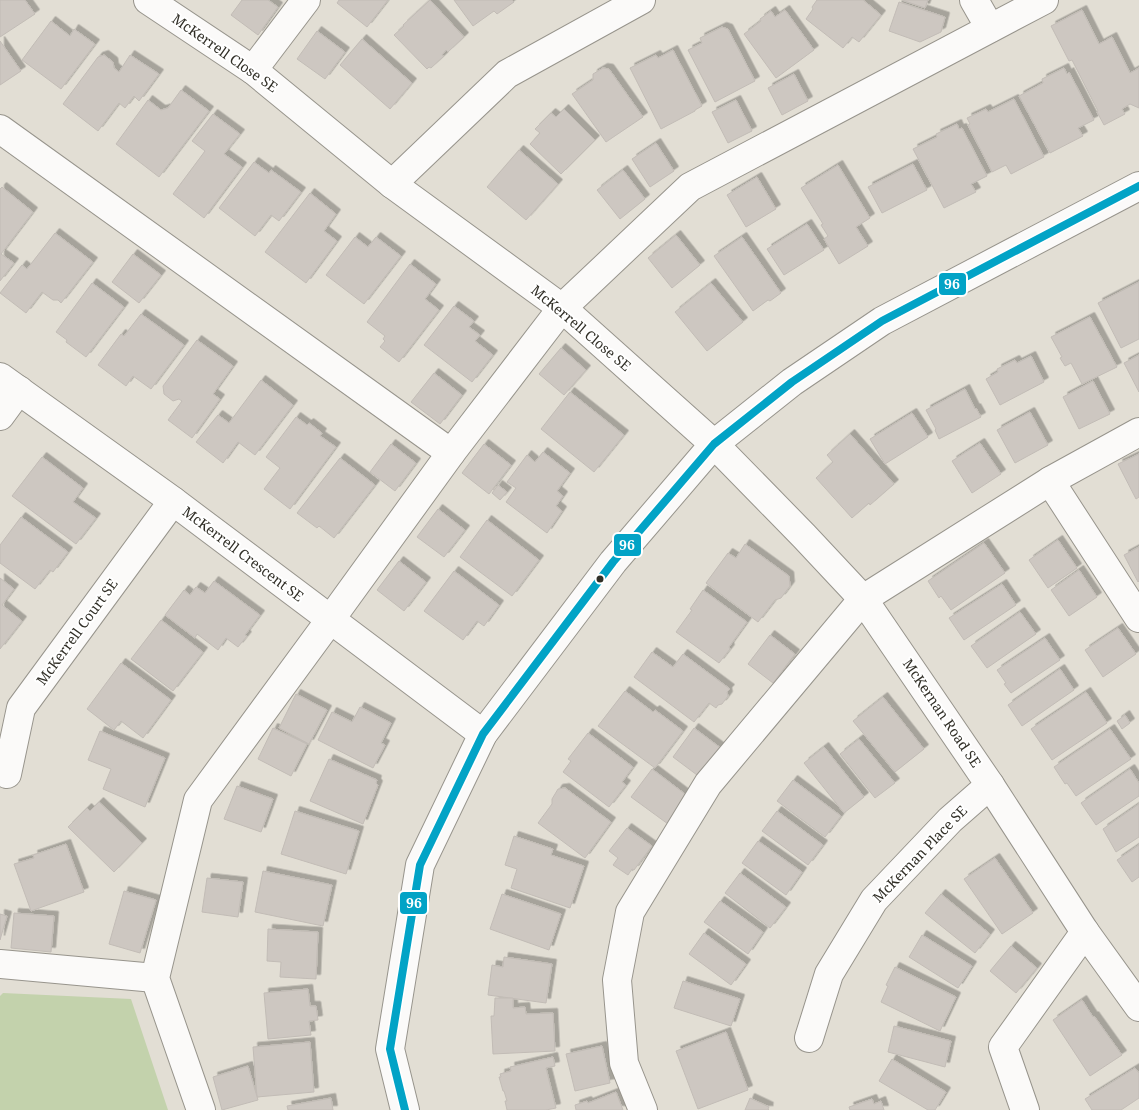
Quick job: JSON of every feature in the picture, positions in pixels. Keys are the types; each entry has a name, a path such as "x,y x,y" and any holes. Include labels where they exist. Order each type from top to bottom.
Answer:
{"street":[{"name":"McKerrell Close SE","path":"148,0 253,70 392,184 562,308 714,444"},
{"path":"253,70 306,0"},
{"path":"392,184 507,74 641,0"},
{"path":"974,0 990,28"},
{"path":"200,1110 155,978 198,800 450,453 562,308 690,187 1044,0"},
{"path":"0,130 450,453"},
{"path":"405,1110 390,1048 420,865 483,734 613,562 714,444 792,382 882,321 1139,186"},
{"path":"0,416 10,383"},
{"name":"McKerrell Crescent SE","path":"10,383 173,501 483,734"},
{"path":"643,1110 624,1063 618,980 630,912 708,784 863,599 1050,481 1139,432"},
{"name":"McKernan Road SE","path":"714,444 863,599 990,785 1085,932 1139,1008"},
{"path":"1050,481 1139,618"},
{"name":"McKerrell Court SE","path":"6,774 21,708 173,501"},
{"name":"McKernan Place SE","path":"809,1038 829,974 874,900 950,820 990,785"},
{"path":"1025,1110 1003,1047 1085,932"},
{"path":"0,964 155,978"}],"green space":[{"path":"3,993 131,999 168,1110 0,1110 0,996"}],"building":[{"path":"0,0 25,0 35,14 0,37"},
{"path":"242,0 268,0 278,7 258,35 231,15"},
{"path":"339,0 388,0 367,27 337,3"},
{"path":"430,0 464,37 448,52 446,50 442,55 444,56 431,68 427,69 394,35"},
{"path":"454,0 512,0 514,2 497,14 494,11 473,26"},
{"path":"817,0 863,0 881,15 859,42 852,37 843,48 806,19"},
{"path":"902,0 928,0 925,8"},
{"path":"899,2 945,17 941,32 920,42 889,31"},
{"path":"785,10 814,50 776,78 744,34 771,11 775,17"},
{"path":"1082,10 1099,44 1112,37 1130,73 1139,68 1139,108 1130,104 1122,109 1125,114 1104,125 1072,60 1069,61 1051,26"},
{"path":"51,21 70,36 74,29 95,44 61,89 22,60"},
{"path":"722,27 728,29 755,81 715,102 688,50 702,43 700,38"},
{"path":"317,31 345,52 325,79 297,59"},
{"path":"362,39 412,83 390,109 340,65"},
{"path":"0,41 21,71 0,85"},
{"path":"673,50 702,106 661,129 630,68 656,55 658,58"},
{"path":"104,55 113,62 114,68 119,72 130,55 159,74 139,101 134,96 125,108 119,103 98,131 63,104 98,57"},
{"path":"603,68 609,69 643,117 606,142 572,94 593,80 593,74"},
{"path":"1064,68 1067,74 1069,72 1094,120 1078,128 1083,136 1050,153 1019,96 1043,83 1042,79"},
{"path":"794,74 808,101 782,115 768,88"},
{"path":"181,90 209,111 159,177 116,144 148,100 161,110 168,108"},
{"path":"1014,99 1044,157 1011,174 1006,165 992,172 968,125 970,124 967,118 986,109 988,112"},
{"path":"736,100 752,131 728,143 712,112"},
{"path":"564,109 595,140 561,174 530,144 540,133 535,129 551,113 556,117"},
{"path":"213,114 240,134 224,154 242,167 204,218 173,194 205,151 192,141"},
{"path":"957,124 959,129 962,128 987,176 971,184 976,192 944,208 913,149 937,137 936,134"},
{"path":"656,143 674,171 650,187 632,159"},
{"path":"519,150 558,184 526,220 487,187"},
{"path":"254,162 269,173 271,170 301,192 279,221 271,215 255,236 219,208"},
{"path":"913,164 927,190 882,213 868,187"},
{"path":"838,165 870,218 856,227 868,246 839,264 824,239 828,236 821,225 823,224 801,188"},
{"path":"623,170 645,199 620,219 597,190"},
{"path":"757,177 776,209 746,227 727,195"},
{"path":"2,187 33,212 1,254 14,263 0,281 0,189"},
{"path":"310,193 336,214 324,231 337,241 306,283 265,252"},
{"path":"807,224 824,250 784,275 767,249"},
{"path":"55,233 93,262 61,303 42,292 26,313 0,293 22,265 27,269"},
{"path":"676,235 700,265 672,288 648,258"},
{"path":"355,237 368,247 376,237 401,256 364,304 326,275"},
{"path":"742,237 781,293 753,311 714,256"},
{"path":"133,254 161,275 139,303 112,282"},
{"path":"410,264 436,284 425,299 439,310 399,362 380,347 385,341 383,339 385,336 367,322"},
{"path":"1139,282 1139,339 1121,348 1098,303"},
{"path":"92,283 124,307 86,357 56,332"},
{"path":"711,283 743,322 707,351 675,312"},
{"path":"454,306 474,321 469,327 480,335 475,341 493,355 472,382 424,345"},
{"path":"141,314 184,345 151,389 133,376 126,386 98,365 121,334 124,336"},
{"path":"1090,317 1117,367 1082,384 1071,363 1065,366 1051,337"},
{"path":"197,340 233,366 213,394 220,399 192,438 168,420 182,401 179,399 173,401 164,394 163,386"},
{"path":"561,348 586,370 564,395 539,374"},
{"path":"1139,355 1139,392 1124,363"},
{"path":"1031,356 1044,382 1000,405 986,379 998,372 997,369 1015,360 1017,363"},
{"path":"434,373 462,395 440,424 411,402"},
{"path":"261,380 293,405 255,455 238,442 223,463 196,442 218,415 229,423"},
{"path":"1093,381 1110,414 1079,429 1063,397"},
{"path":"965,389 981,417 939,439 926,410"},
{"path":"570,392 624,435 594,472 541,429"},
{"path":"1030,412 1048,445 1015,463 997,430"},
{"path":"912,413 928,437 885,464 870,439"},
{"path":"296,417 307,425 309,423 322,433 320,436 336,447 290,509 264,489 280,468 266,457"},
{"path":"850,434 894,484 852,518 816,478 833,462 827,455"},
{"path":"980,443 1001,474 972,493 952,461"},
{"path":"391,444 416,463 395,491 370,472"},
{"path":"484,444 511,465 489,494 462,473"},
{"path":"543,452 570,473 557,491 563,496 556,506 562,511 547,533 506,502 516,488 507,482 527,455 535,462"},
{"path":"1139,454 1139,497 1136,499 1118,464"},
{"path":"42,457 83,488 73,502 96,518 76,544 12,496"},
{"path":"340,458 375,485 334,538 319,526 317,528 297,513"},
{"path":"498,485 507,492 500,500 492,493"},
{"path":"438,509 465,530 444,557 417,537"},
{"path":"21,517 68,552 53,572 50,570 35,589 0,563 0,545"},
{"path":"487,520 539,560 512,596 460,557"},
{"path":"1058,540 1077,568 1048,588 1029,560"},
{"path":"984,543 1005,573 951,610 941,596 939,598 928,581"},
{"path":"745,544 789,576 790,586 781,598 775,600 758,622 706,583 728,553 736,558"},
{"path":"1139,547 1139,581 1138,582 1124,555"},
{"path":"399,561 426,582 404,611 377,590"},
{"path":"1079,570 1097,597 1069,616 1051,590"},
{"path":"454,571 499,605 484,626 477,621 463,640 424,611"},
{"path":"0,578 14,589 2,605 22,621 0,649"},
{"path":"214,581 260,615 238,647 226,638 218,650 197,634 195,638 165,615 184,590 190,595 196,587 205,593"},
{"path":"1002,584 1016,605 964,640 949,618"},
{"path":"703,590 747,622 719,663 676,632 692,610 690,609"},
{"path":"1020,612 1036,634 987,668 971,646"},
{"path":"161,620 203,652 173,691 131,659"},
{"path":"1118,628 1136,654 1103,677 1085,650"},
{"path":"770,635 795,654 773,683 748,664"},
{"path":"1045,638 1060,660 1011,693 997,670"},
{"path":"652,652 673,667 683,654 730,689 727,692 728,696 716,708 709,703 694,722 634,677"},
{"path":"121,663 171,700 143,738 121,721 114,730 87,709"},
{"path":"1060,669 1074,690 1022,726 1008,705"},
{"path":"625,691 683,731 655,768 598,726"},
{"path":"1086,692 1107,723 1052,760 1031,729"},
{"path":"296,694 327,710 309,744 279,728"},
{"path":"883,697 924,749 895,772 853,721"},
{"path":"360,707 391,723 381,743 385,745 373,768 318,740 332,712 352,722"},
{"path":"1125,715 1130,723 1122,729 1117,721"},
{"path":"273,728 307,744 291,776 258,759"},
{"path":"694,728 722,749 701,778 673,757"},
{"path":"1110,729 1131,759 1076,796 1067,783 1065,784 1054,767"},
{"path":"100,731 165,758 145,807 103,789 111,769 88,760"},
{"path":"588,733 633,767 622,782 626,785 609,807 563,772 571,761 568,759"},
{"path":"859,739 895,783 875,798 840,754"},
{"path":"824,747 864,797 844,813 804,763"},
{"path":"329,759 377,780 376,783 378,785 363,824 310,801"},
{"path":"652,769 689,797 668,824 631,797"},
{"path":"1130,769 1139,783 1139,796 1096,825 1081,803"},
{"path":"793,780 841,816 825,837 777,801"},
{"path":"237,786 273,799 261,832 224,819"},
{"path":"565,788 611,822 585,858 538,823 552,804 552,799 558,789"},
{"path":"99,802 142,843 114,872 68,827 87,808 90,811"},
{"path":"1139,804 1139,837 1116,852 1103,829"},
{"path":"295,811 359,831 346,874 281,854"},
{"path":"777,811 823,845 808,865 762,831"},
{"path":"627,828 652,846 628,875 613,865 618,858 609,851"},
{"path":"514,836 553,849 551,855 584,866 570,908 511,888 517,869 505,865"},
{"path":"758,841 802,872 786,895 742,863"},
{"path":"66,844 84,892 31,911 14,864 34,858 33,855"},
{"path":"1139,845 1139,877 1132,882 1117,860"},
{"path":"995,858 1033,913 1002,934 964,879"},
{"path":"263,871 332,885 323,926 255,912"},
{"path":"740,873 786,907 770,928 725,893"},
{"path":"207,878 243,882 238,917 202,912"},
{"path":"124,891 156,900 140,953 109,944"},
{"path":"502,894 561,914 549,950 490,929"},
{"path":"941,894 990,934 975,953 925,913"},
{"path":"720,901 763,932 748,954 704,922"},
{"path":"14,913 54,916 51,952 11,948"},
{"path":"0,914 7,916 0,940"},
{"path":"268,929 318,932 316,979 280,977 281,962 267,961"},
{"path":"704,933 746,964 731,985 689,954"},
{"path":"922,935 972,966 958,988 909,957"},
{"path":"1011,946 1037,968 1016,993 990,971"},
{"path":"504,957 552,964 546,1003 488,995 492,965 503,967"},
{"path":"895,967 956,997 940,1031 881,1002 888,986 886,985"},
{"path":"683,981 740,999 731,1026 674,1008"},
{"path":"308,989 310,1006 316,1006 318,1020 309,1021 311,1035 268,1039 264,993"},
{"path":"495,998 513,998 513,1008 525,1007 526,1014 553,1013 555,1051 493,1054 491,1016 494,1016"},
{"path":"1082,1000 1122,1055 1090,1076 1053,1020"},
{"path":"894,1026 951,1041 945,1067 888,1052"},
{"path":"726,1032 748,1090 698,1109 676,1051"},
{"path":"310,1042 314,1092 257,1097 253,1047"},
{"path":"602,1046 610,1083 575,1091 566,1054"},
{"path":"553,1057 555,1066 546,1068 556,1108 546,1110 507,1110 505,1101 507,1101 499,1077 501,1077 500,1074 511,1071 510,1067"},
{"path":"892,1059 946,1092 935,1110 928,1110 879,1081"},
{"path":"248,1066 258,1100 222,1110 213,1077"},
{"path":"1135,1068 1139,1073 1139,1098 1121,1110 1092,1110 1085,1099"},
{"path":"616,1092 623,1110 576,1110 575,1105 587,1101 588,1103"},
{"path":"331,1098 333,1110 288,1110 287,1106"},
{"path":"750,1098 769,1107 769,1110 745,1110"},
{"path":"872,1099 874,1104 881,1101 884,1110 850,1110 849,1107"}],"transit line":[{"name":"96","path":"405,1110 390,1049 420,865 483,734 613,562 714,444 792,382 882,321 1139,186"}]}
